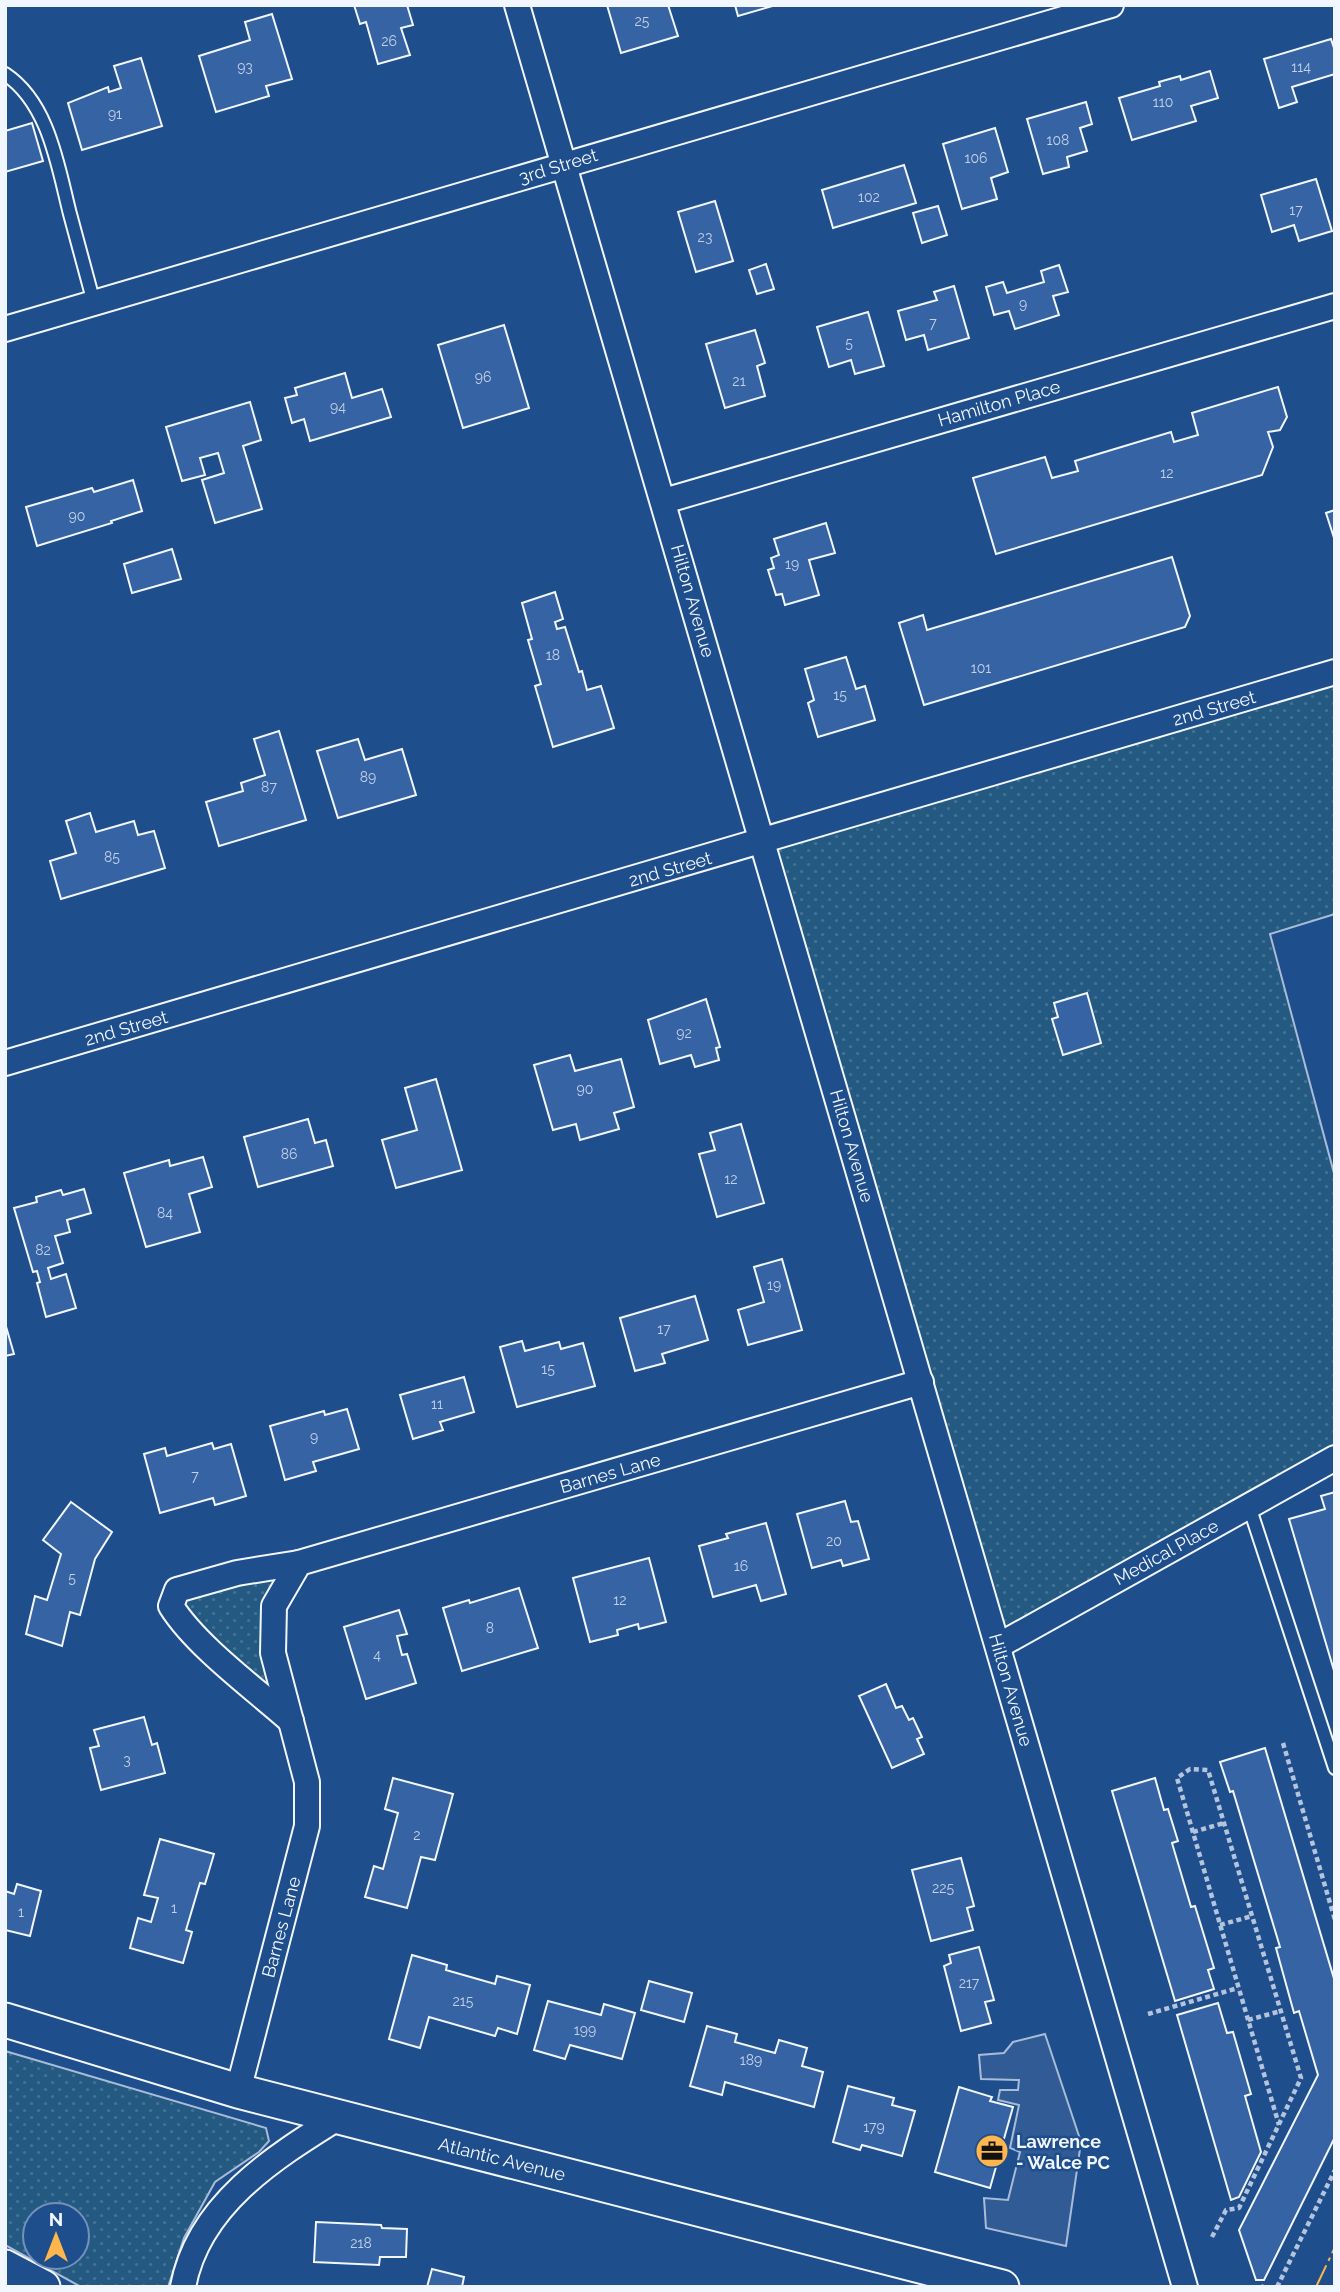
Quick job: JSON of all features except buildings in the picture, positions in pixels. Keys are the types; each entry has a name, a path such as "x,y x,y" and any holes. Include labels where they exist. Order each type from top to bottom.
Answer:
{"street":[{"name":"Hilton Avenue","path":"517,5 1185,2287"},
{"name":"3rd Street","path":"5,329 1111,5"},
{"name":"Hamilton Place","path":"664,501 1335,306"},
{"name":"2nd Street","path":"5,1063 1335,672"},
{"name":"Barnes Lane","path":"291,1721 180,1621 171,1606 177,1590 237,1573 299,1563 921,1382"},
{"name":"Medical Place","path":"998,1646 1335,1458"},
{"name":"Barnes Lane","path":"238,2091 307,1826 307,1782 273,1653 274,1606 299,1563"},
{"name":"Atlantic Avenue","path":"5,2020 238,2091 949,2280 1002,2287"},
{"path":"183,2287 187,2265 199,2238 223,2205 275,2157 339,2117"},
{"path":"5,2267 43,2287"}],"lane":[{"path":"5,74 23,88 50,138 94,303"},
{"path":"1249,1506 1335,1768"}],"path":[{"path":"1283,1743 1335,1920"},
{"path":"1212,2238 1226,2210 1239,2208 1279,2126 1301,2078 1208,1770 1190,1769 1177,1778 1279,2126"},
{"path":"1193,1832 1224,1823"},
{"path":"1220,1925 1252,1916"},
{"path":"1148,2014 1238,1988"},
{"path":"1248,2020 1281,2011"},
{"path":"1277,2287 1335,2170"}],"shaded area":[{"path":"1335,673 1335,914 1270,934 1335,1177 1335,1459 999,1647 769,839"},
{"path":"299,1563 274,1607 291,1721 202,1642 177,1590"},
{"path":"1045,2034 1081,2142 1066,2246 986,2228 984,2198 1008,2200 1020,2152 1010,2148 1019,2105 998,2100 1000,2090 1018,2090 1019,2080 981,2079 979,2055 1004,2053 1013,2042"},
{"path":"5,2051 266,2128 269,2141 259,2152 215,2182 184,2238 168,2287 81,2287 52,2271 91,2271 91,2201 21,2201 21,2254 5,2245"}],"power":[{"path":"1316,2287 1335,2247"}],"place":[{"name":"Lawrence - Walce PC","path":"992,2151"}]}
